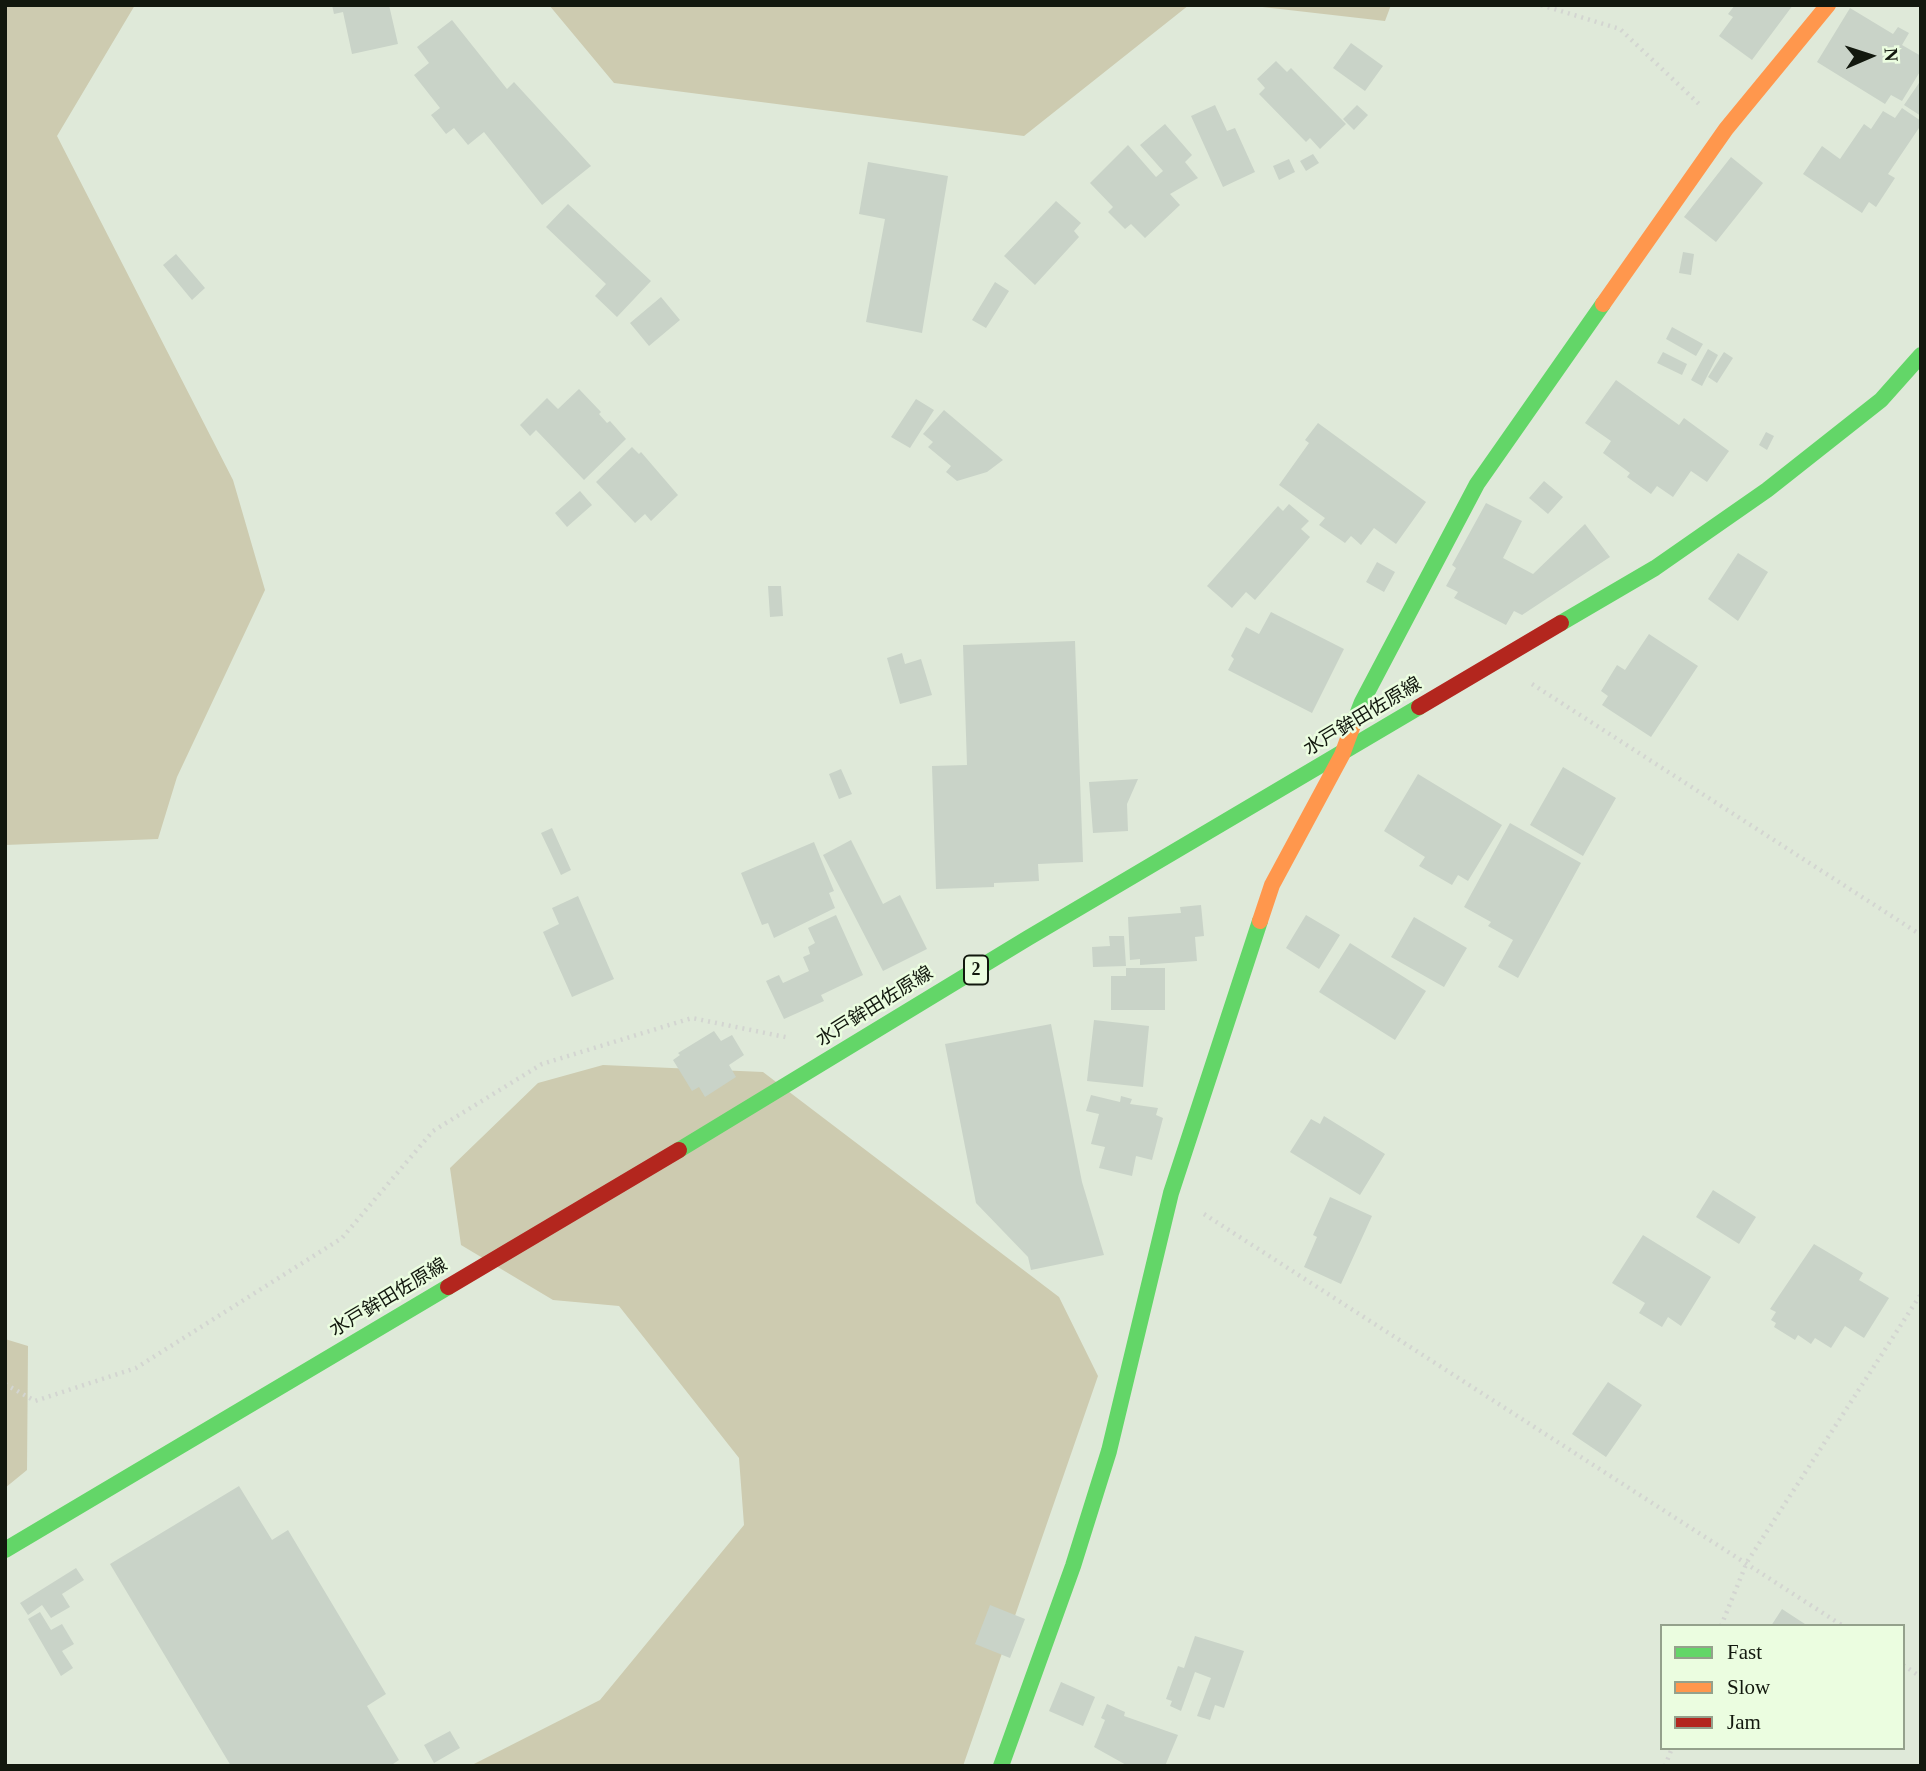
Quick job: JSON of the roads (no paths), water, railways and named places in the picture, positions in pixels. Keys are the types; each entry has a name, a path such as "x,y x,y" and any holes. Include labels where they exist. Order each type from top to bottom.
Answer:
{"main road":[{"path":"1001,1766 1073,1566 1109,1451 1171,1193 1272,885 1342,755 1362,702 1477,484 1726,129 1828,5"},
{"name":"水戸鉾田佐原線","path":"5,1550 847,1050 1028,938 1655,568 1766,490 1881,400 1921,355"}]}
